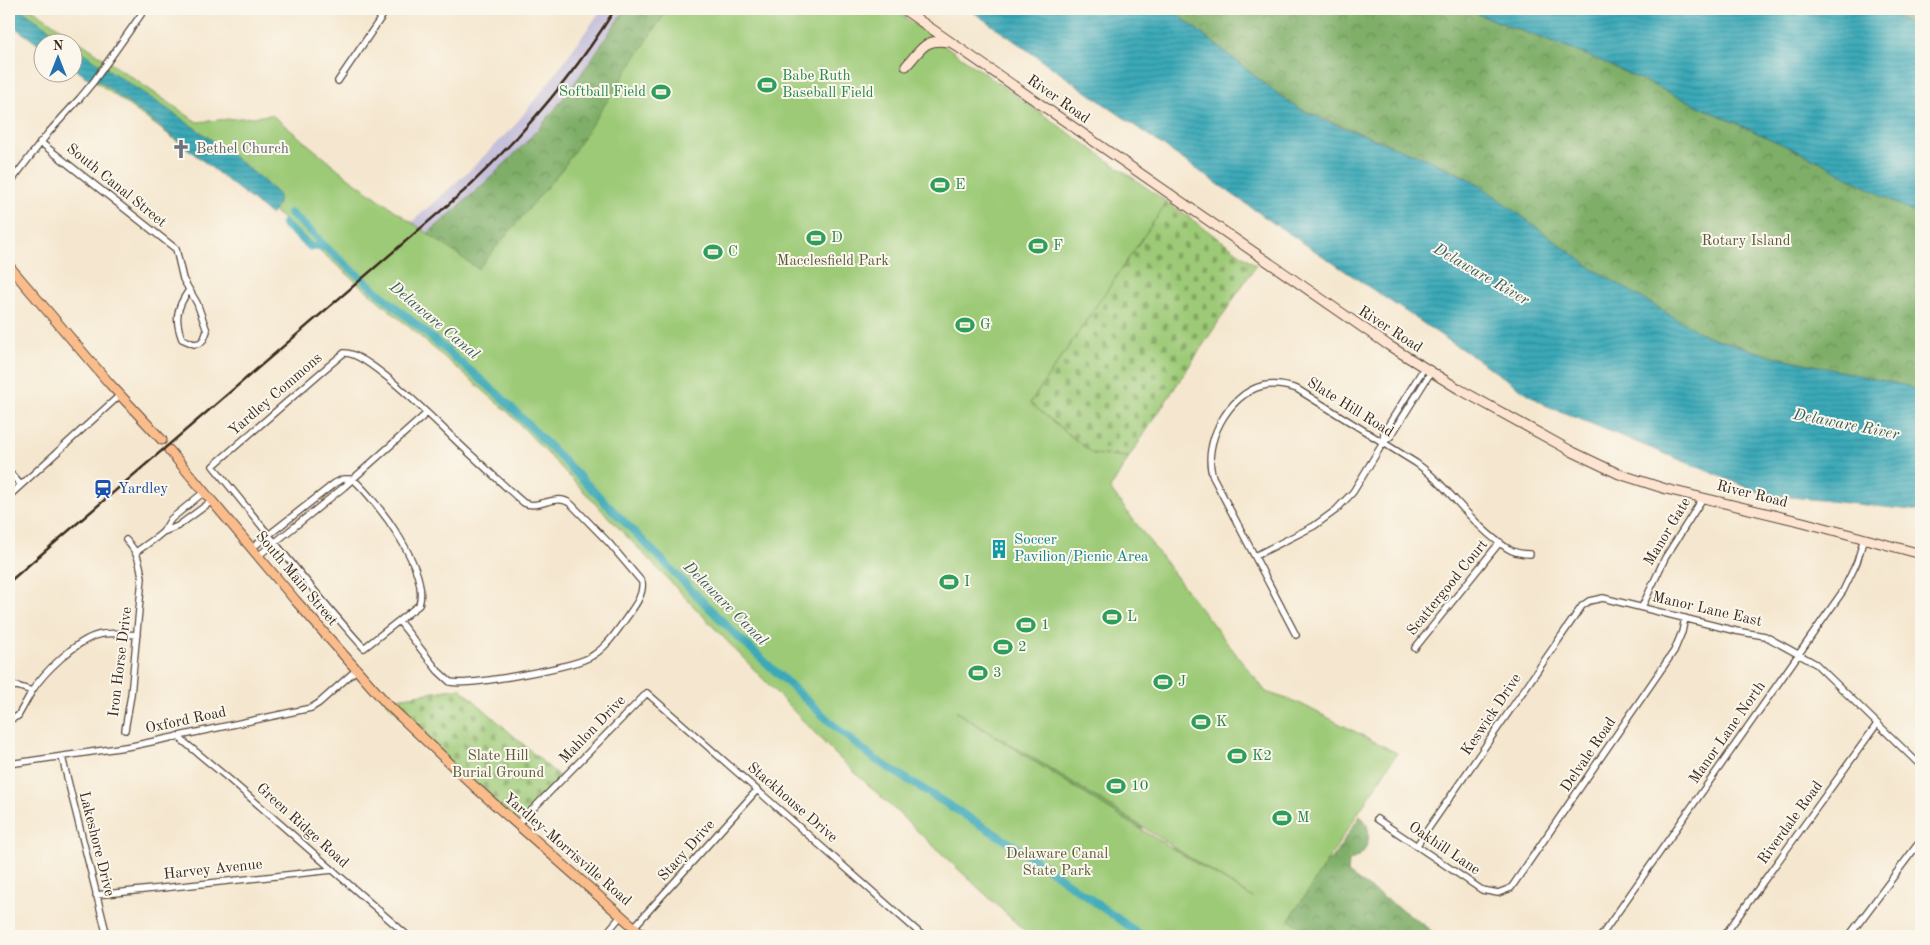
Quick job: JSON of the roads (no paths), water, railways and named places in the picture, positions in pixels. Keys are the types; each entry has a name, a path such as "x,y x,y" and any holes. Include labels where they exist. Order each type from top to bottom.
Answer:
{"main road":[{"name":"River Road","path":"903,9 1341,314 1427,370 1596,464 1636,480 1921,554"},
{"path":"932,29 906,66 929,42 934,40 951,42"},
{"path":"9,266 120,395 162,440"},
{"name":"South Main Street","path":"169,450 356,670 406,723"},
{"name":"Yardley-Morrisville Road","path":"406,723 517,825 644,936"}],"street":[{"path":"9,184 40,142 94,80 145,9"},
{"path":"338,81 387,9"},
{"name":"South Canal Street","path":"40,142 176,249 183,279 189,290"},
{"path":"189,290 197,303 207,331 204,339 200,343 194,344 182,339 177,320 180,302 189,290"},
{"name":"Yardley Commons","path":"353,479 367,494 407,547 422,596 419,605 364,648 213,466 344,353 349,353 363,359 377,369 524,504 534,505 557,500 568,501 634,571 642,582 643,588 639,598 612,639 591,657 579,663 477,681 450,682 415,643 399,621"},
{"path":"1255,556 1314,526 1336,510 1353,492 1383,443 1384,432 1427,370"},
{"name":"Slate Hill Road","path":"1296,635 1213,476 1209,458 1213,437 1220,424 1239,398 1252,389 1279,384 1297,389 1431,474 1500,542 1521,554 1530,554"},
{"path":"9,496 120,395"},
{"path":"255,552 276,542 353,479 427,413"},
{"path":"9,472 21,485"},
{"path":"255,552 271,535 335,483 343,479 353,479"},
{"path":"163,532 171,519 204,492"},
{"name":"Manor Gate","path":"1642,607 1664,558 1703,498"},
{"path":"126,540 136,552 163,532 178,526 212,501"},
{"name":"Manor Lane North","path":"1601,936 1843,591 1857,562 1864,538"},
{"name":"Scattergood Court","path":"1415,648 1500,542"},
{"name":"Iron Horse Drive","path":"125,730 141,597 141,567 136,552"},
{"name":"Manor Lane East","path":"1590,601 1603,598 1765,636 1816,664 1921,766"},
{"name":"Keswick Drive","path":"1417,845 1582,606 1590,601"},
{"name":"Delvale Road","path":"1498,893 1506,891 1516,884 1674,651 1682,632 1685,618"},
{"path":"9,720 18,716 32,691 50,670 73,650 93,637 105,634 137,635"},
{"name":"Oxford Road","path":"9,764 132,746 311,708 356,670"},
{"path":"9,687 17,686 32,691"},
{"name":"Stackhouse Drive","path":"644,696 647,693 673,714 923,936"},
{"name":"Mahlon Drive","path":"517,825 644,696"},
{"name":"Riverdale Road","path":"1724,936 1878,724"},
{"name":"Green Ridge Road","path":"177,736 230,779 408,936"},
{"name":"Lakeshore Drive","path":"62,757 107,936"},
{"name":"Stacy Drive","path":"634,927 758,790"},
{"name":"Oakhill Lane","path":"1377,819 1482,890 1498,893"},
{"path":"1849,936 1921,840"},
{"name":"Harvey Avenue","path":"96,895 333,870"},
{"path":"604,936 621,916"}],"water":[{"path":"9,9 20,9 53,32 32,32 32,40 9,23"},
{"name":"Delaware River","path":"969,9 1171,9 1274,91 1300,109 1430,160 1477,183 1593,269 1704,335 1768,355 1907,386 1921,392 1921,511 1764,494 1545,405 1269,220"},
{"path":"1464,9 1880,9 1921,29 1921,217 1821,162 1594,58"},
{"path":"82,52 205,135 255,174 279,195 277,206 273,213 271,215 101,82 82,74"}],"waterway":[{"name":"Delaware Canal","path":"290,213 316,236 325,247 499,395 736,635 841,732 876,760 1029,855 1142,936"},
{"name":"Delaware Canal","path":"284,224 311,247 325,247"}],"railway":[{"path":"9,582 464,191 546,105 582,58 615,9"}],"place":[{"name":"Babe Ruth Baseball Field","path":"767,85"},
{"name":"Softball Field","path":"661,92"},
{"name":"Bethel Church","path":"181,149"},
{"name":"E","path":"940,185"},
{"name":"D","path":"816,238"},
{"name":"F","path":"1038,246"},
{"name":"C","path":"713,252"},
{"name":"G","path":"965,325"},
{"name":"Yardley","path":"103,489"},
{"name":"Soccer Pavilion/Picnic Area","path":"999,549"},
{"name":"I","path":"949,582"},
{"name":"L","path":"1112,617"},
{"name":"1","path":"1026,625"},
{"name":"2","path":"1003,647"},
{"name":"3","path":"978,673"},
{"name":"J","path":"1163,682"},
{"name":"K","path":"1201,722"},
{"name":"K2","path":"1237,756"},
{"name":"10","path":"1116,786"},
{"name":"M","path":"1282,818"}],"park label":[{"name":"Rotary Island","path":"1746,241"},
{"name":"Macclesfield Park","path":"833,261"},
{"name":"Slate Hill Burial Ground","path":"498,764"},
{"name":"Delaware Canal State Park","path":"1057,862"}]}
